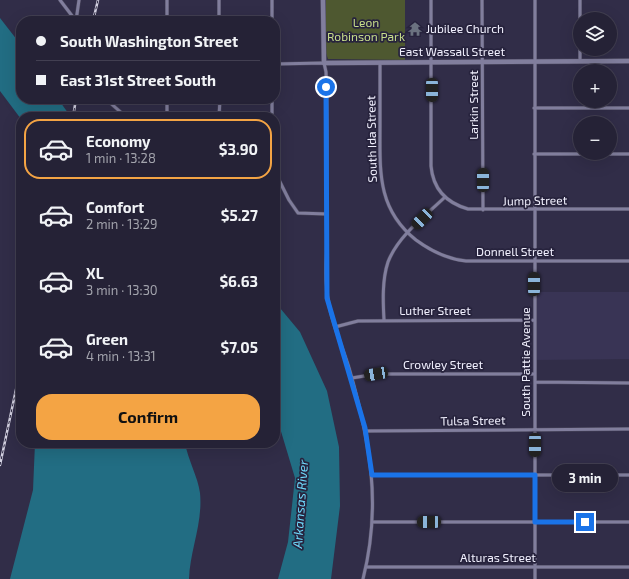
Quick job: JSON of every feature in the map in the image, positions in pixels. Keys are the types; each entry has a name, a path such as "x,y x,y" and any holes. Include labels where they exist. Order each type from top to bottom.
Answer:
{"street":[{"path":"60,0 72,16"},
{"path":"77,16 80,0"},
{"path":"167,0 167,16"},
{"path":"219,0 219,16"},
{"path":"272,0 272,16"},
{"path":"323,0 324,63 328,130 327,298 352,378 366,431 372,475 372,522 363,579"},
{"path":"384,320 383,295 388,263 398,244 444,198 434,180 431,166 431,0"},
{"name":"Larkin Street","path":"482,0 483,210"},
{"name":"South Pattie Avenue","path":"534,0 535,579"},
{"path":"580,0 580,61"},
{"name":"East Wassall Street","path":"280,64 629,61"},
{"name":"South Ida Street","path":"380,63 380,176 384,195 391,212 408,233"},
{"path":"112,104 120,112"},
{"path":"534,108 629,108"},
{"path":"534,154 629,154"},
{"path":"280,182 289,200 298,213 327,214"},
{"name":"Jump Street","path":"444,198 464,208 483,210 629,209"},
{"name":"Donnell Street","path":"408,233 424,246 453,259 473,261 629,261"},
{"name":"Luther Street","path":"335,327 358,321 384,320 535,320"},
{"name":"Crowley Street","path":"352,378 376,374 535,374"},
{"path":"535,382 629,383"},
{"name":"Tulsa Street","path":"366,431 629,429"},
{"path":"372,475 629,475"},
{"path":"372,522 629,522"},
{"name":"Alturas Street","path":"366,567 629,567"}],"shaded area":[{"path":"536,292 629,292 629,359 536,360"}],"green space":[{"name":"Leon Robinson Park","path":"326,0 405,0 405,60 328,59 326,53"}],"water":[{"path":"0,18 16,39 16,104 62,104 67,112 16,112 0,91"},
{"name":"Arkansas River","path":"280,308 300,332 327,391 339,447 340,506 331,579 278,579 288,542 295,478 280,428"},
{"path":"35,448 186,448 200,493 200,515 189,579 10,579 33,490"}],"railway":[{"path":"94,16 98,0"},
{"path":"74,112 75,104"},
{"path":"0,465 16,390"}],"place":[{"name":"Jubilee Church","path":"415,29"}],"route":[{"path":"326,87 328,130 327,298 356,391 365,428 372,475 535,475 535,522 585,522"}]}
